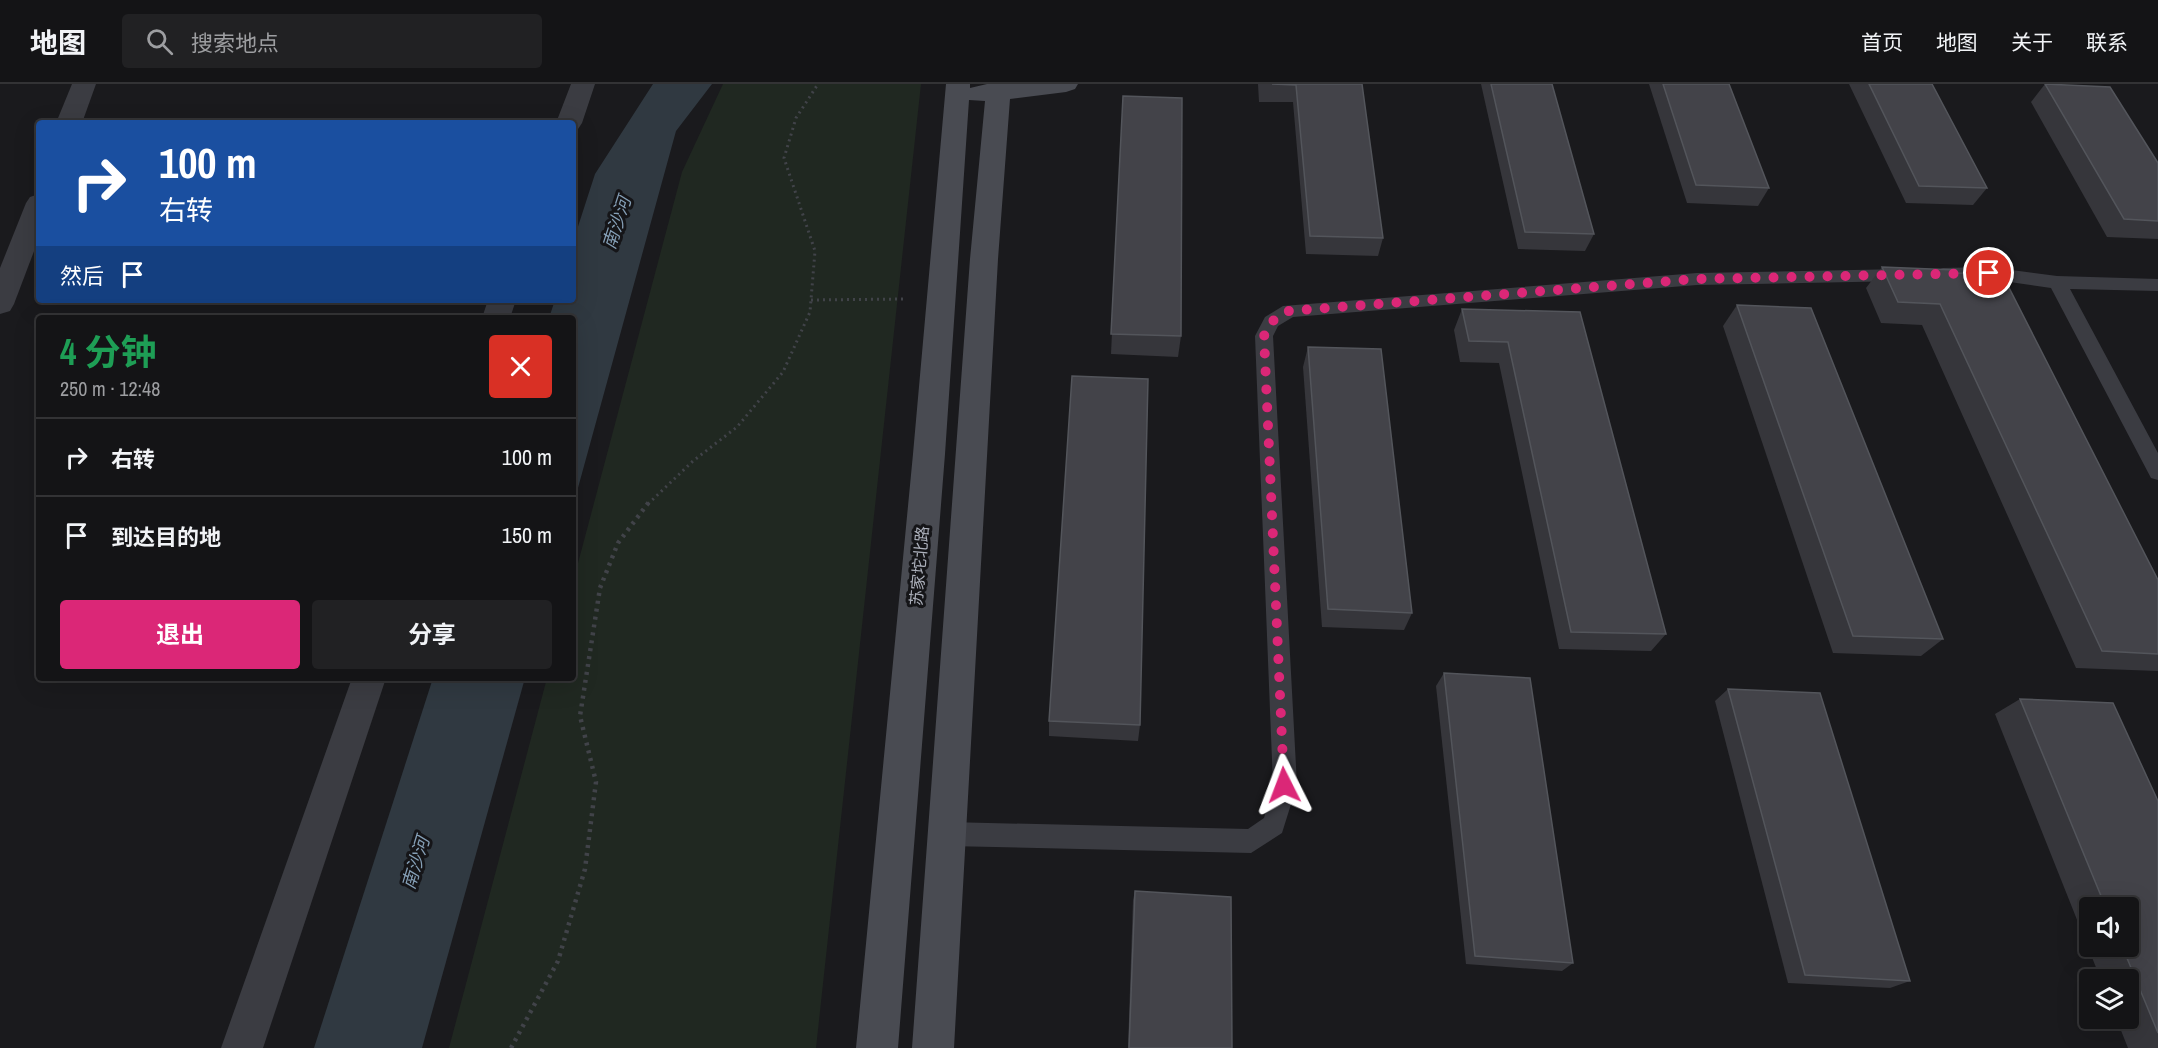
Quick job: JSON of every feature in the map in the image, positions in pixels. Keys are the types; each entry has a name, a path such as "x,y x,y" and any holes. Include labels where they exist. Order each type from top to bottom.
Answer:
{"street":[{"path":"70,120 84,84"},
{"path":"570,120 584,84"},
{"path":"957,89 999,89 1066,84"},
{"name":"苏家坨北路","path":"877,1048 927,478 957,89"},
{"path":"933,1048 984,259 999,89"},
{"path":"0,304 36,211"},
{"path":"242,1048 368,681"}],"lane":[{"path":"948,834 1251,841 1274,825 1284,785 1264,336 1271,322 1289,311 1697,279 1989,273 2057,282 2158,285"},
{"path":"2057,282 2158,472"}],"path":[{"path":"510,1048 558,961 585,869 596,782 580,716 600,588 618,543 655,495 693,461 737,428 783,372 810,312 815,251 784,158 796,118 818,84"},
{"path":"811,300 940,299"}],"shaded area":[{"path":"723,84 921,84 816,1048 449,1048 546,681 576,681 576,571 682,172"}],"water":[{"name":"南沙河","path":"653,84 712,84 676,131 576,495 576,315 550,315 554,303 576,303 576,233 595,174"},
{"name":"南沙河","path":"432,681 524,681 422,1048 314,1048"}],"building":[{"path":"1272,84 1362,84 1383,238 1310,236 1296,85"},
{"path":"1491,84 1552,84 1594,234 1525,232"},
{"path":"1663,84 1729,84 1769,188 1696,185"},
{"path":"1869,84 1932,84 1987,188 1919,186"},
{"path":"2045,84 2110,87 2158,163 2158,221 2124,219"},
{"path":"1123,96 1182,98 1181,336 1111,334"},
{"path":"1882,267 2002,274 2158,580 2158,654 2102,651 1940,304 1898,302"},
{"path":"1737,305 1811,308 1943,639 1853,636"},
{"path":"1462,309 1580,312 1666,634 1571,632 1508,342 1469,341"},
{"path":"1308,347 1381,349 1412,613 1328,609"},
{"path":"1072,376 1148,379 1140,725 1049,721"},
{"path":"1444,673 1530,678 1573,963 1475,956"},
{"path":"1728,689 1820,693 1910,981 1805,975"},
{"path":"2020,699 2113,703 2158,801 2158,1033 2139,987 2139,969 2132,969 2127,957 2139,957 2139,897 2101,897"},
{"path":"1135,891 1231,897 1232,1048 1129,1048"}],"route":[{"path":"1284,785 1264,336 1271,322 1289,311 1697,279 1989,273"}]}
